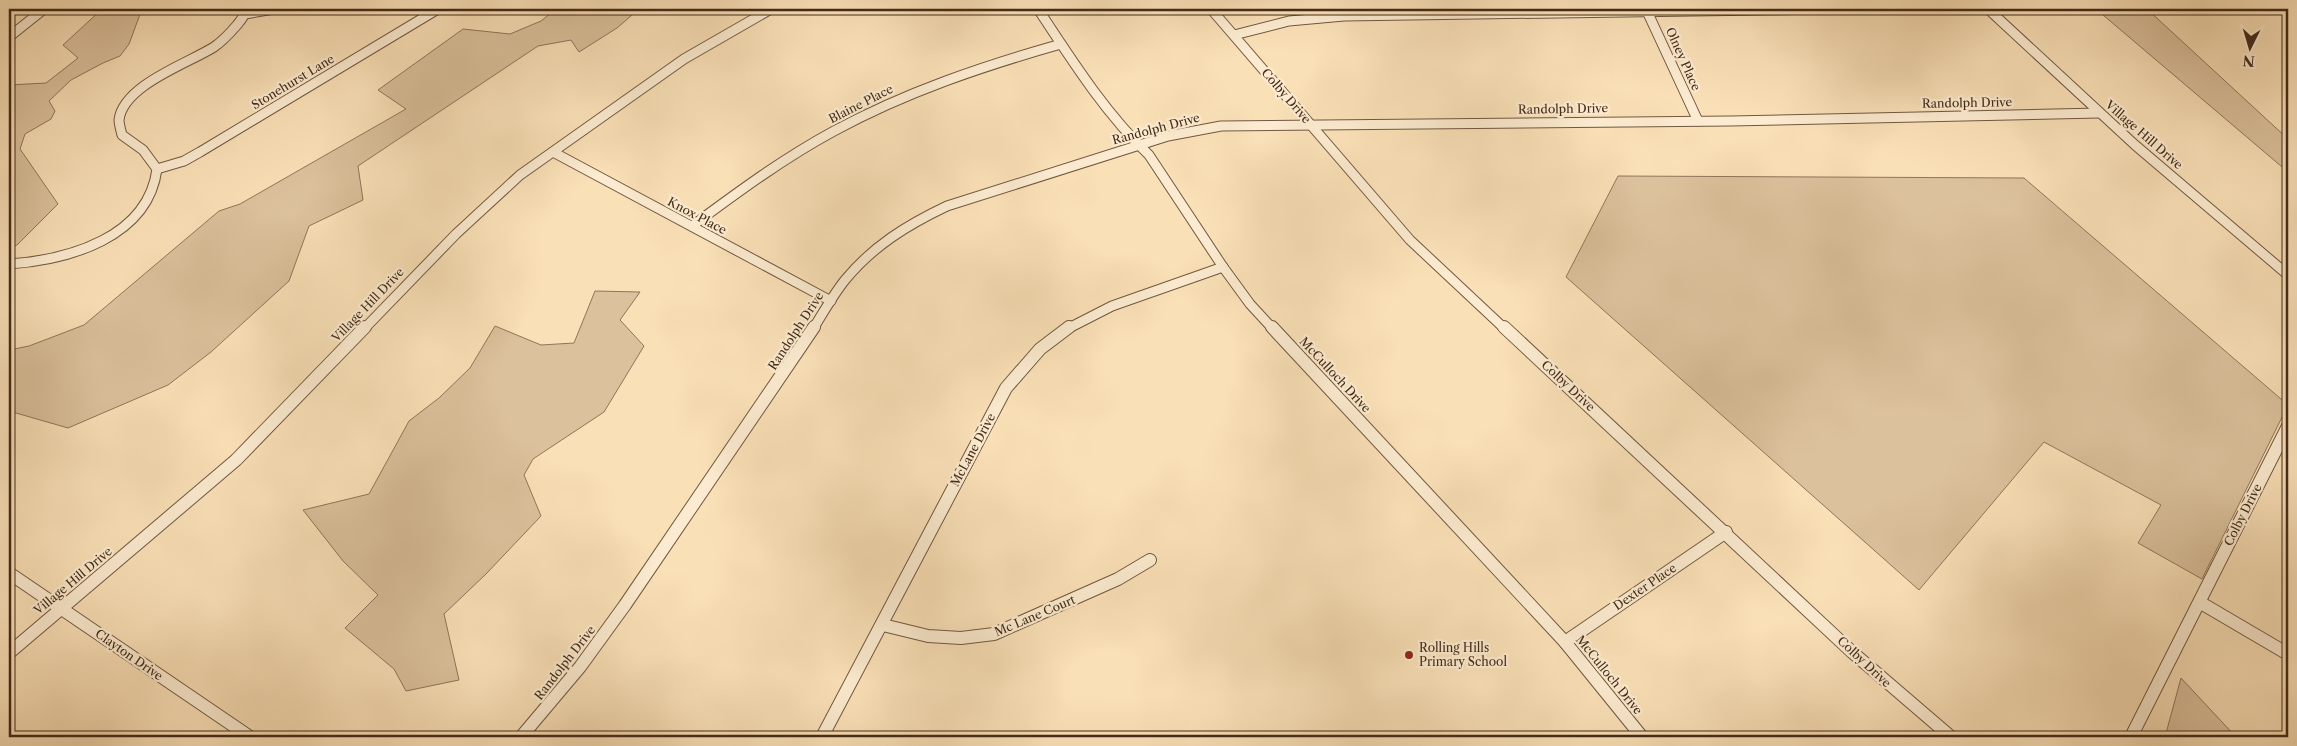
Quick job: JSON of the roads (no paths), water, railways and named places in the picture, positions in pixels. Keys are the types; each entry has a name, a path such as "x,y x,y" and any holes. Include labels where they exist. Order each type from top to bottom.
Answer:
{"street":[{"path":"9,37 44,9"},
{"path":"9,264 35,264 66,256 111,235 130,221 151,194 157,169 143,150 131,144 122,134 119,122 122,112 139,91 152,80 212,48 227,37 245,11 263,12 274,9"},
{"name":"Stonehurst Lane","path":"157,169 184,161 200,152 438,9"},
{"name":"Village Hill Drive","path":"9,653 236,460 456,234 520,175 684,59 771,9"},
{"name":"McCulloch Drive","path":"1038,9 1128,136 1154,162 1223,267 1250,304 1565,642 1597,678 1642,737"},
{"name":"Colby Drive","path":"1211,9 1410,240 1726,532 1852,652 1921,714 1950,737"},
{"path":"1234,35 1258,26 1310,18 1647,10 1825,9"},
{"name":"Village Hill Drive","path":"1988,9 2099,113 2288,275"},
{"name":"Olney Place","path":"1647,10 1698,121"},
{"name":"Blaine Place","path":"692,226 770,169 870,112 943,80 1061,44"},
{"name":"Randolph Drive","path":"521,737 580,667 625,605 760,409 844,281 862,260 888,238 915,221 956,203 1139,145 1175,135 1221,126 1698,121 2099,113"},
{"name":"Knox Place","path":"553,152 831,301"},
{"name":"McLane Drive","path":"822,737 883,625 1006,388 1030,358 1054,337 1082,320 1109,307 1223,267"},
{"name":"Colby Drive","path":"2131,737 2201,603 2288,426"},
{"name":"Dexter Place","path":"1565,642 1726,532"},
{"name":"Mc Lane Court","path":"883,625 928,636 952,638 994,634 1118,580 1150,560"},
{"name":"Clayton Drive","path":"9,572 250,737"},
{"path":"2201,603 2288,654"}],"place":[{"name":"Rolling Hills Primary School","path":"1409,655"}]}
